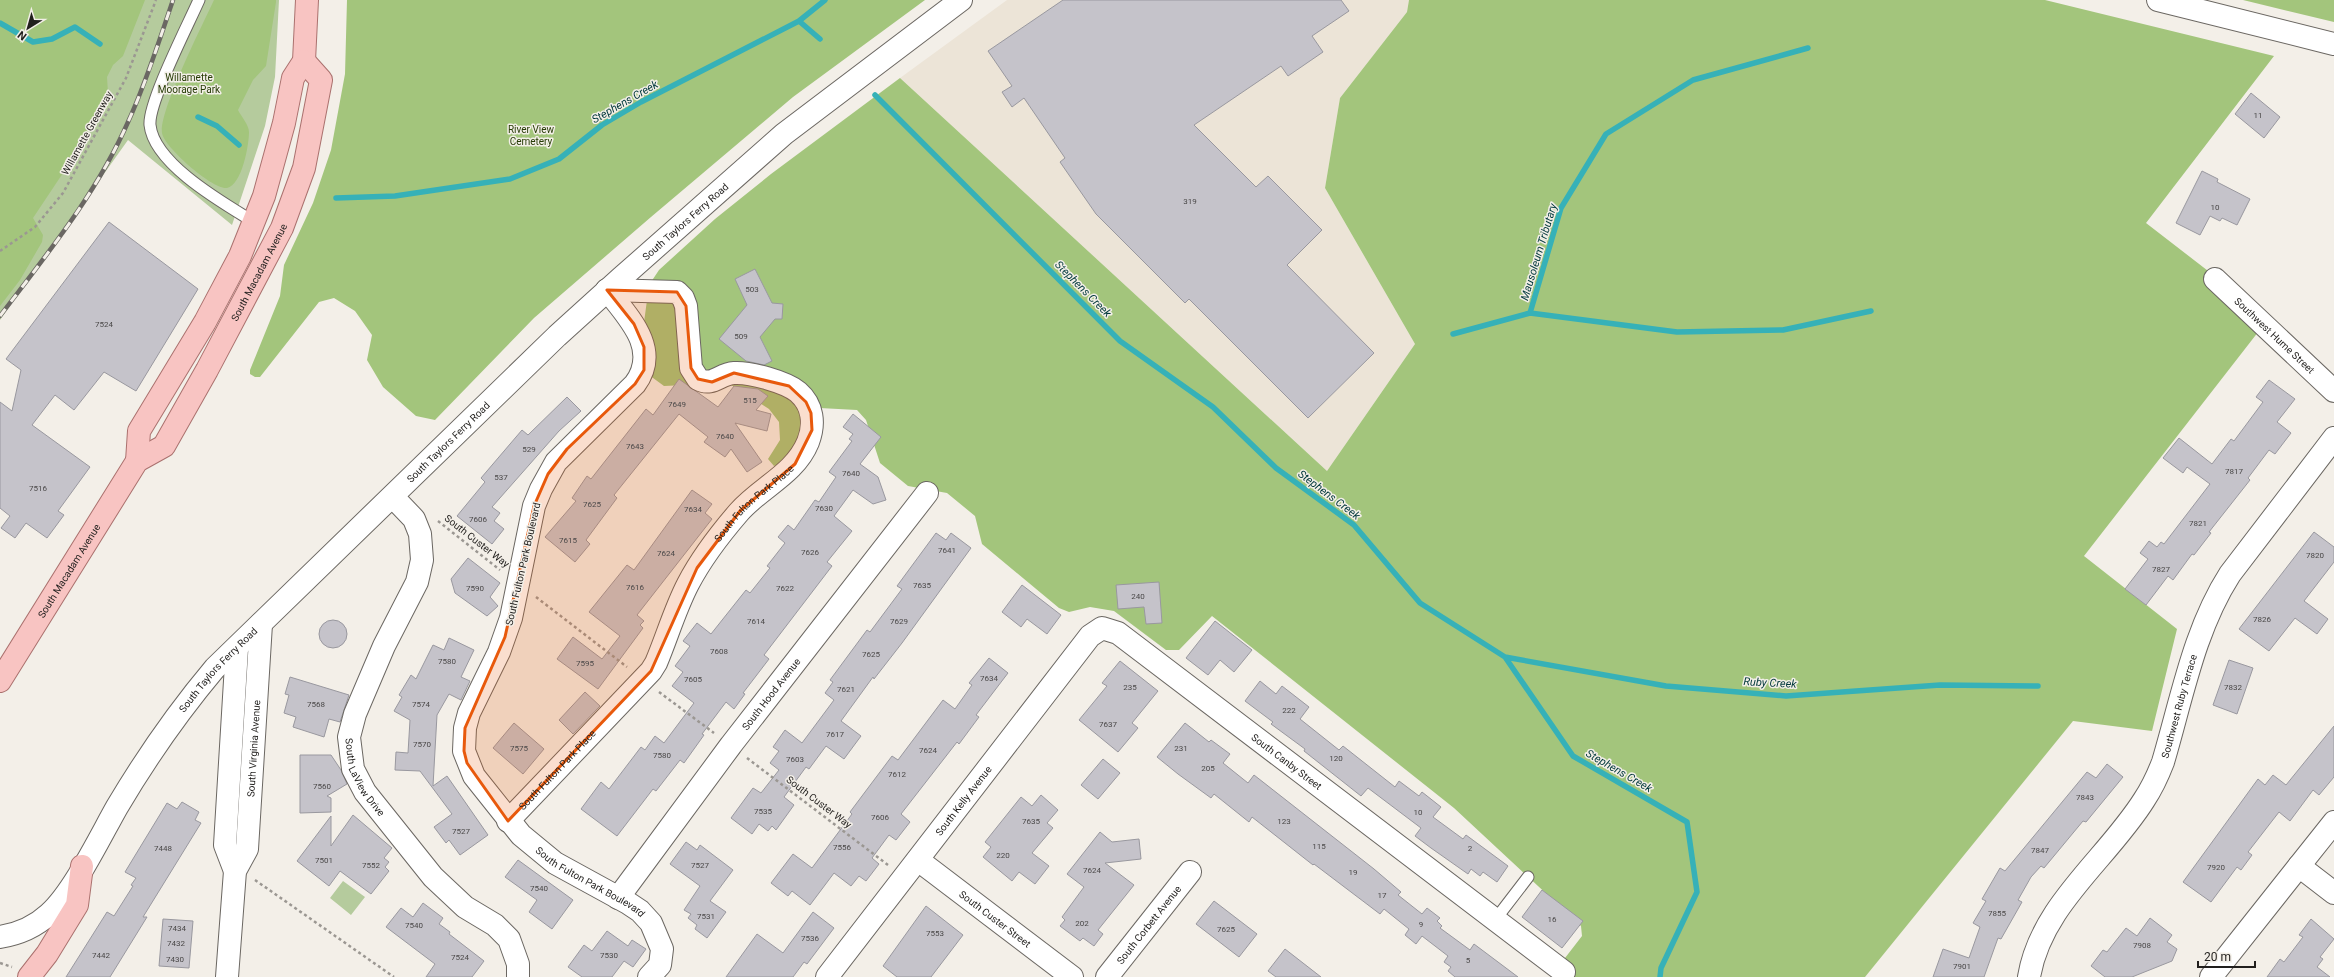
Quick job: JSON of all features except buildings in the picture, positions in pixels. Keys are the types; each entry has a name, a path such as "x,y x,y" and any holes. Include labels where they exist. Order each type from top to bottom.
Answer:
{"main road":[{"path":"304,61 307,0"},
{"name":"South Macadam Avenue","path":"0,681 137,461 139,430 205,322 240,256 254,222 274,165 293,78 304,61 320,80 315,116 304,168 282,228 203,377 164,446 137,461"},
{"path":"254,222 264,228 262,241 267,257"},
{"path":"24,974 47,954 77,905 82,866"}],"street":[{"name":"South Taylors Ferry Road","path":"0,937 20,932 50,914 65,894 131,784 182,709 215,668 607,290 784,134 961,0"},
{"path":"2158,0 2334,44"},
{"name":"Southwest Hume Street","path":"2215,279 2334,391"},
{"name":"South Fulton Park Place","path":"508,820 651,671 656,663 684,592 701,562 740,511 787,472 799,458 812,430 811,413 806,402 798,392 789,386 734,373 712,382 698,379 691,368 686,306 681,295 673,291 607,290"},
{"name":"South Fulton Park Boulevard","path":"607,290 634,324 640,335 646,360 644,370 635,384 567,449 548,474 534,506 518,591 505,637 469,713 465,728 464,751 474,776 521,835 555,863 640,911 651,923 659,938 662,949 660,964 649,977"},
{"name":"Southwest Ruby Terrace","path":"2028,977 2039,944 2053,917 2131,819 2155,781 2167,747 2198,639 2217,594 2230,574 2334,438"},
{"name":"South Hood Avenue","path":"618,898 731,746 927,493"},
{"name":"South LaView Drive","path":"393,496 414,519 422,548 420,572 413,593 384,646 355,714 349,737 352,769 365,792 433,876 465,907 495,925 509,939 518,964 518,977"},
{"name":"South Virginia Avenue","path":"227,977 235,871 247,849 261,624"},
{"name":"South Kelly Avenue","path":"828,977 1090,636 1102,628"},
{"name":"South Canby Street","path":"1102,628 1118,633 1564,972"},
{"name":"South Virginia Avenue","path":"235,871 225,845 237,648"},
{"path":"2212,977 2334,822"},
{"name":"South Custer Street","path":"918,860 1072,977"},
{"path":"2298,866 2334,894"},
{"name":"South Corbett Avenue","path":"1107,977 1190,872"}],"lane":[{"path":"199,0 153,105 150,124 155,144 169,163 254,222"},
{"path":"1495,920 1528,878"}],"path":[{"name":"Willamette Greenway","path":"0,251 35,227 63,193 126,78 156,0"},
{"name":"South Custer Way","path":"414,519 427,516 435,519 501,571"},
{"path":"546,605 629,669"},
{"path":"659,691 718,735"},
{"name":"South Custer Way","path":"743,755 885,862"},
{"path":"260,883 394,977"},
{"path":"0,963 24,974"}],"highlighted area":[{"path":"607,290 677,292 686,306 691,368 698,379 712,382 734,373 789,386 806,402 811,413 812,430 795,464 740,511 697,568 651,671 508,821 467,763 464,751 465,728 505,637 534,506 548,474 567,449 635,384 644,370 644,347 634,324"}],"shaded area":[{"path":"1007,0 1409,0 1407,12 1340,98 1325,188 1415,344 1327,471 900,78"}],"green space":[{"name":"Willamette Moorage Park","path":"0,0 279,0 275,77 265,126 232,225 128,140 0,320"},
{"path":"0,0 145,0 123,56 113,65 107,77 108,93 79,149 33,218 43,235 42,242 20,280 0,306"},
{"path":"214,0 276,0 266,66 253,80 238,110 249,129 248,146 244,164 237,180 227,188 220,187 211,182 190,166 171,148 162,133 167,106 174,88"},
{"name":"River View Cemetery","path":"347,0 925,0 793,97 651,217 534,318 435,420 416,416 383,387 367,360 372,335 355,311 334,298 319,302 260,377 255,377 250,374 250,370 280,296 284,265 313,203 331,150 345,74"},
{"path":"1409,0 2045,0 2274,56 2146,223 2269,318 2084,556 2177,629 2152,731 2073,721 1865,977 1572,977 1565,958 1582,936 1581,926 1454,808 1212,616 1179,650 1166,650 1114,611 1090,607 1069,612 1059,608 982,544 975,516 947,493 908,486 880,463 866,420 857,410 801,407 801,425 798,442 790,456 783,462 774,466 768,459 780,440 779,422 769,409 728,383 664,386 649,375 643,330 649,285 659,270 715,219 771,174 900,78 1327,471 1415,344 1325,188 1340,98 1407,12"},
{"path":"2243,0 2334,0 2334,22"},
{"path":"343,881 365,897 351,915 330,898"}],"waterway":[{"path":"799,21 825,0"},
{"name":"Stephens Creek","path":"336,198 395,196 510,179 559,159 602,125 641,102 799,21 820,39"},
{"name":"Stephens Creek","path":"0,23 33,42 52,39 75,27 100,44"},
{"name":"Mausoleum Tributary","path":"1453,334 1530,313 1561,208 1606,134 1693,80 1808,48"},
{"name":"Stephens Creek","path":"875,95 1120,341 1213,407 1276,468 1354,525 1420,603 1505,657 1573,756 1687,822 1697,892 1661,968 1660,977"},
{"name":"Stephens Creek","path":"198,117 217,126 239,145"},
{"path":"1530,313 1677,332 1783,330 1871,311"},
{"name":"Ruby Creek","path":"1505,657 1666,686 1786,696 1940,685 2038,686"}],"railway":[{"path":"0,316 70,222 102,174 116,148 141,92 173,0"}]}
